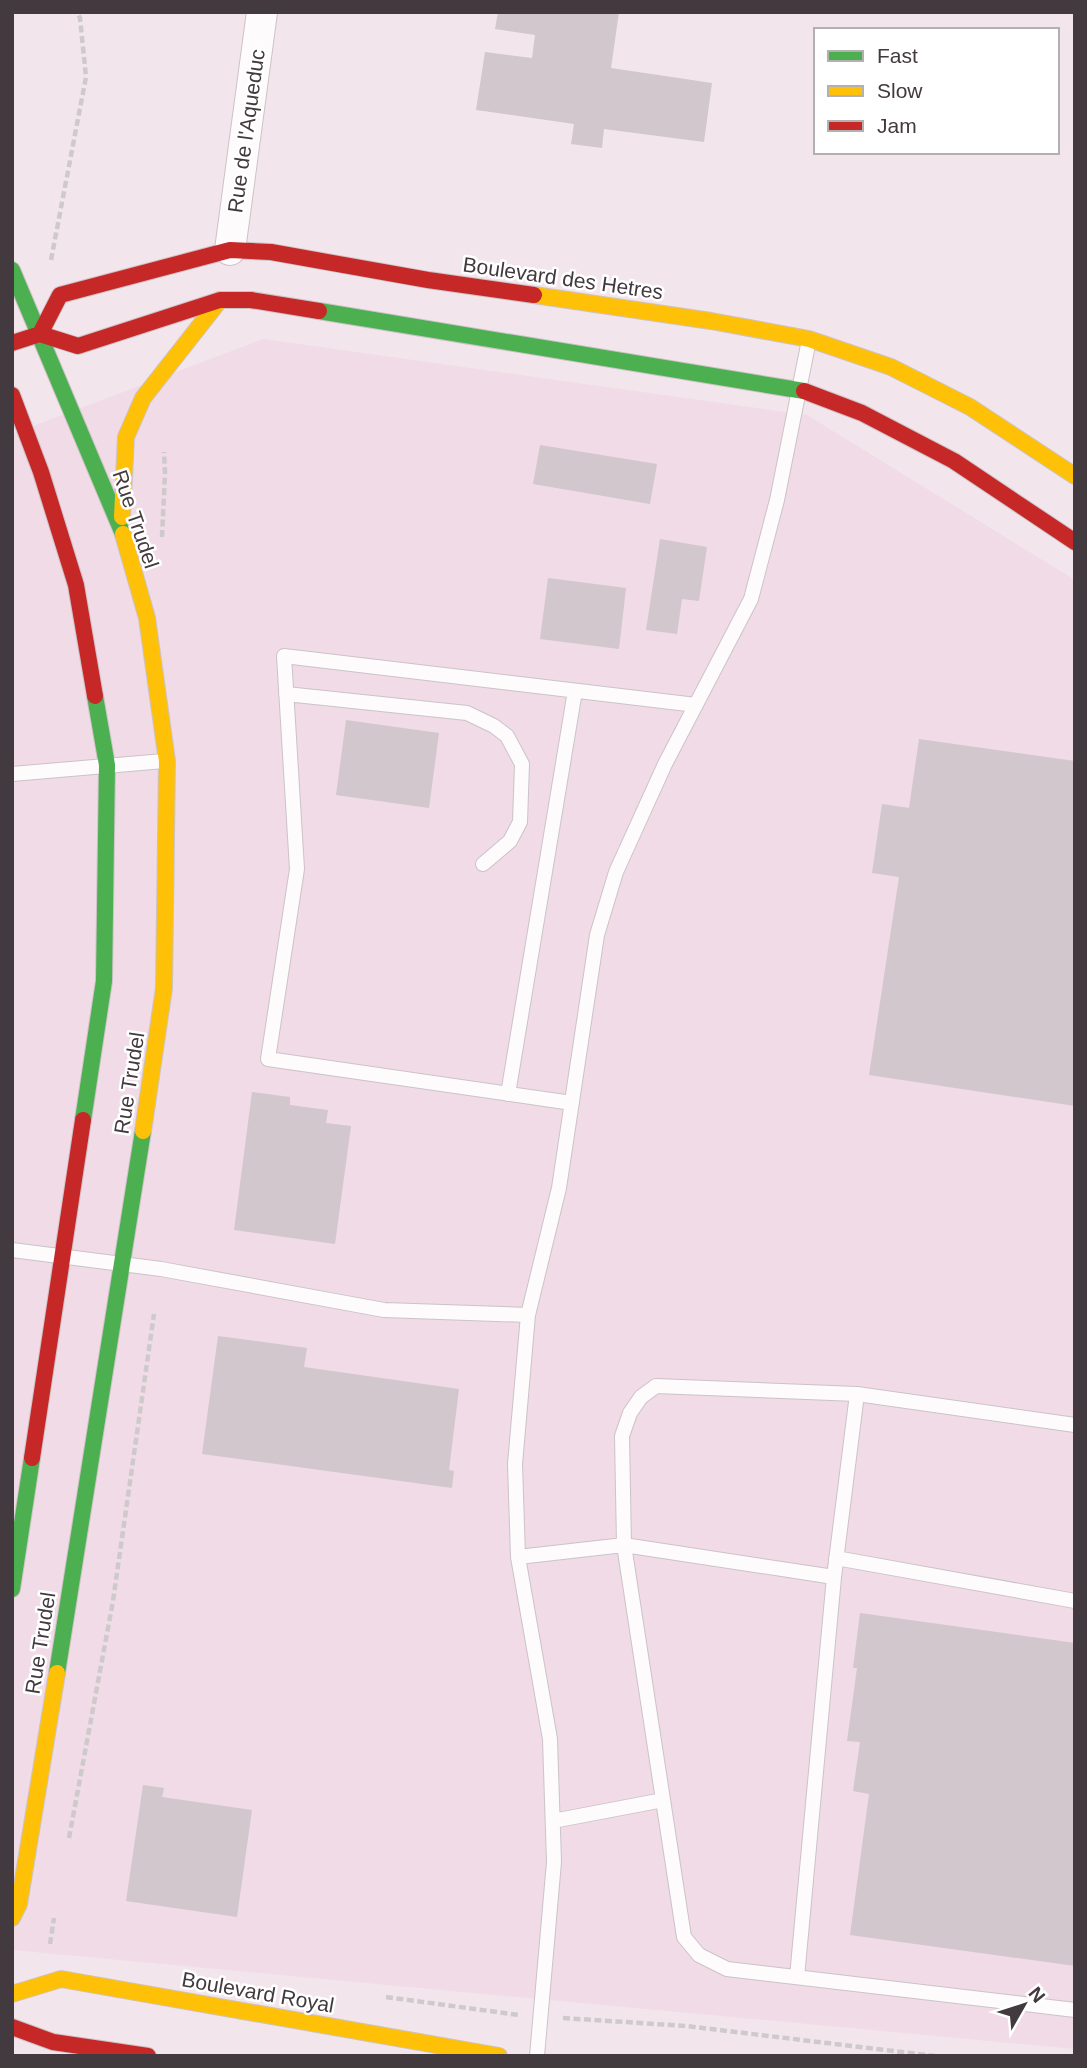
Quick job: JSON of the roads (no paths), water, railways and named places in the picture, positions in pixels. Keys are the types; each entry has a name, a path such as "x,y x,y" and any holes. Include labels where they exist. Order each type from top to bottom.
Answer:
{"street":[{"name":"Rue de l'Aqueduc","path":"230,250 262,12"},
{"name":"Boulevard des Hetres","path":"40,334 60,295 230,250 271,252 428,280 698,319 809,339 891,367 970,407 1075,476"},
{"name":"Rue Trudel","path":"12,270 121,530 147,618 167,761 164,988 123,1263 19,1904 12,1918"},
{"path":"121,530 127,436 143,398 220,300"},
{"path":"12,344 40,334 79,346 220,300 264,302 798,389 862,414 954,461 1075,542"},
{"name":"Rue Trudel","path":"12,395 41,472 76,585 107,765 104,981 12,1590"},
{"name":"Boulevard Royal","path":"12,1994 61,1979 499,2056"},
{"path":"12,2027 53,2042 148,2056"}],"lane":[{"path":"537,2056 554,1862 550,1739 517,1557 515,1464 528,1315 559,1188 597,935 615,872 665,764 751,599 777,500 809,339"},
{"path":"572,1103 268,1059 297,869 284,656 696,705"},
{"path":"508,1094 575,691"},
{"path":"286,694 467,713 494,726 507,736 522,764 520,822 510,841 483,864"},
{"path":"12,774 167,761"},
{"path":"12,1250 123,1263 384,1310 528,1315"},
{"path":"1075,1425 857,1394 656,1386 641,1397 622,1436 624,1545 684,1937 699,1955 727,1969 1075,2010"},
{"path":"797,1976 834,1577 857,1394"},
{"path":"517,1557 624,1545 834,1577"},
{"path":"836,1558 1075,1601"},
{"path":"553,1821 663,1800"}]}
